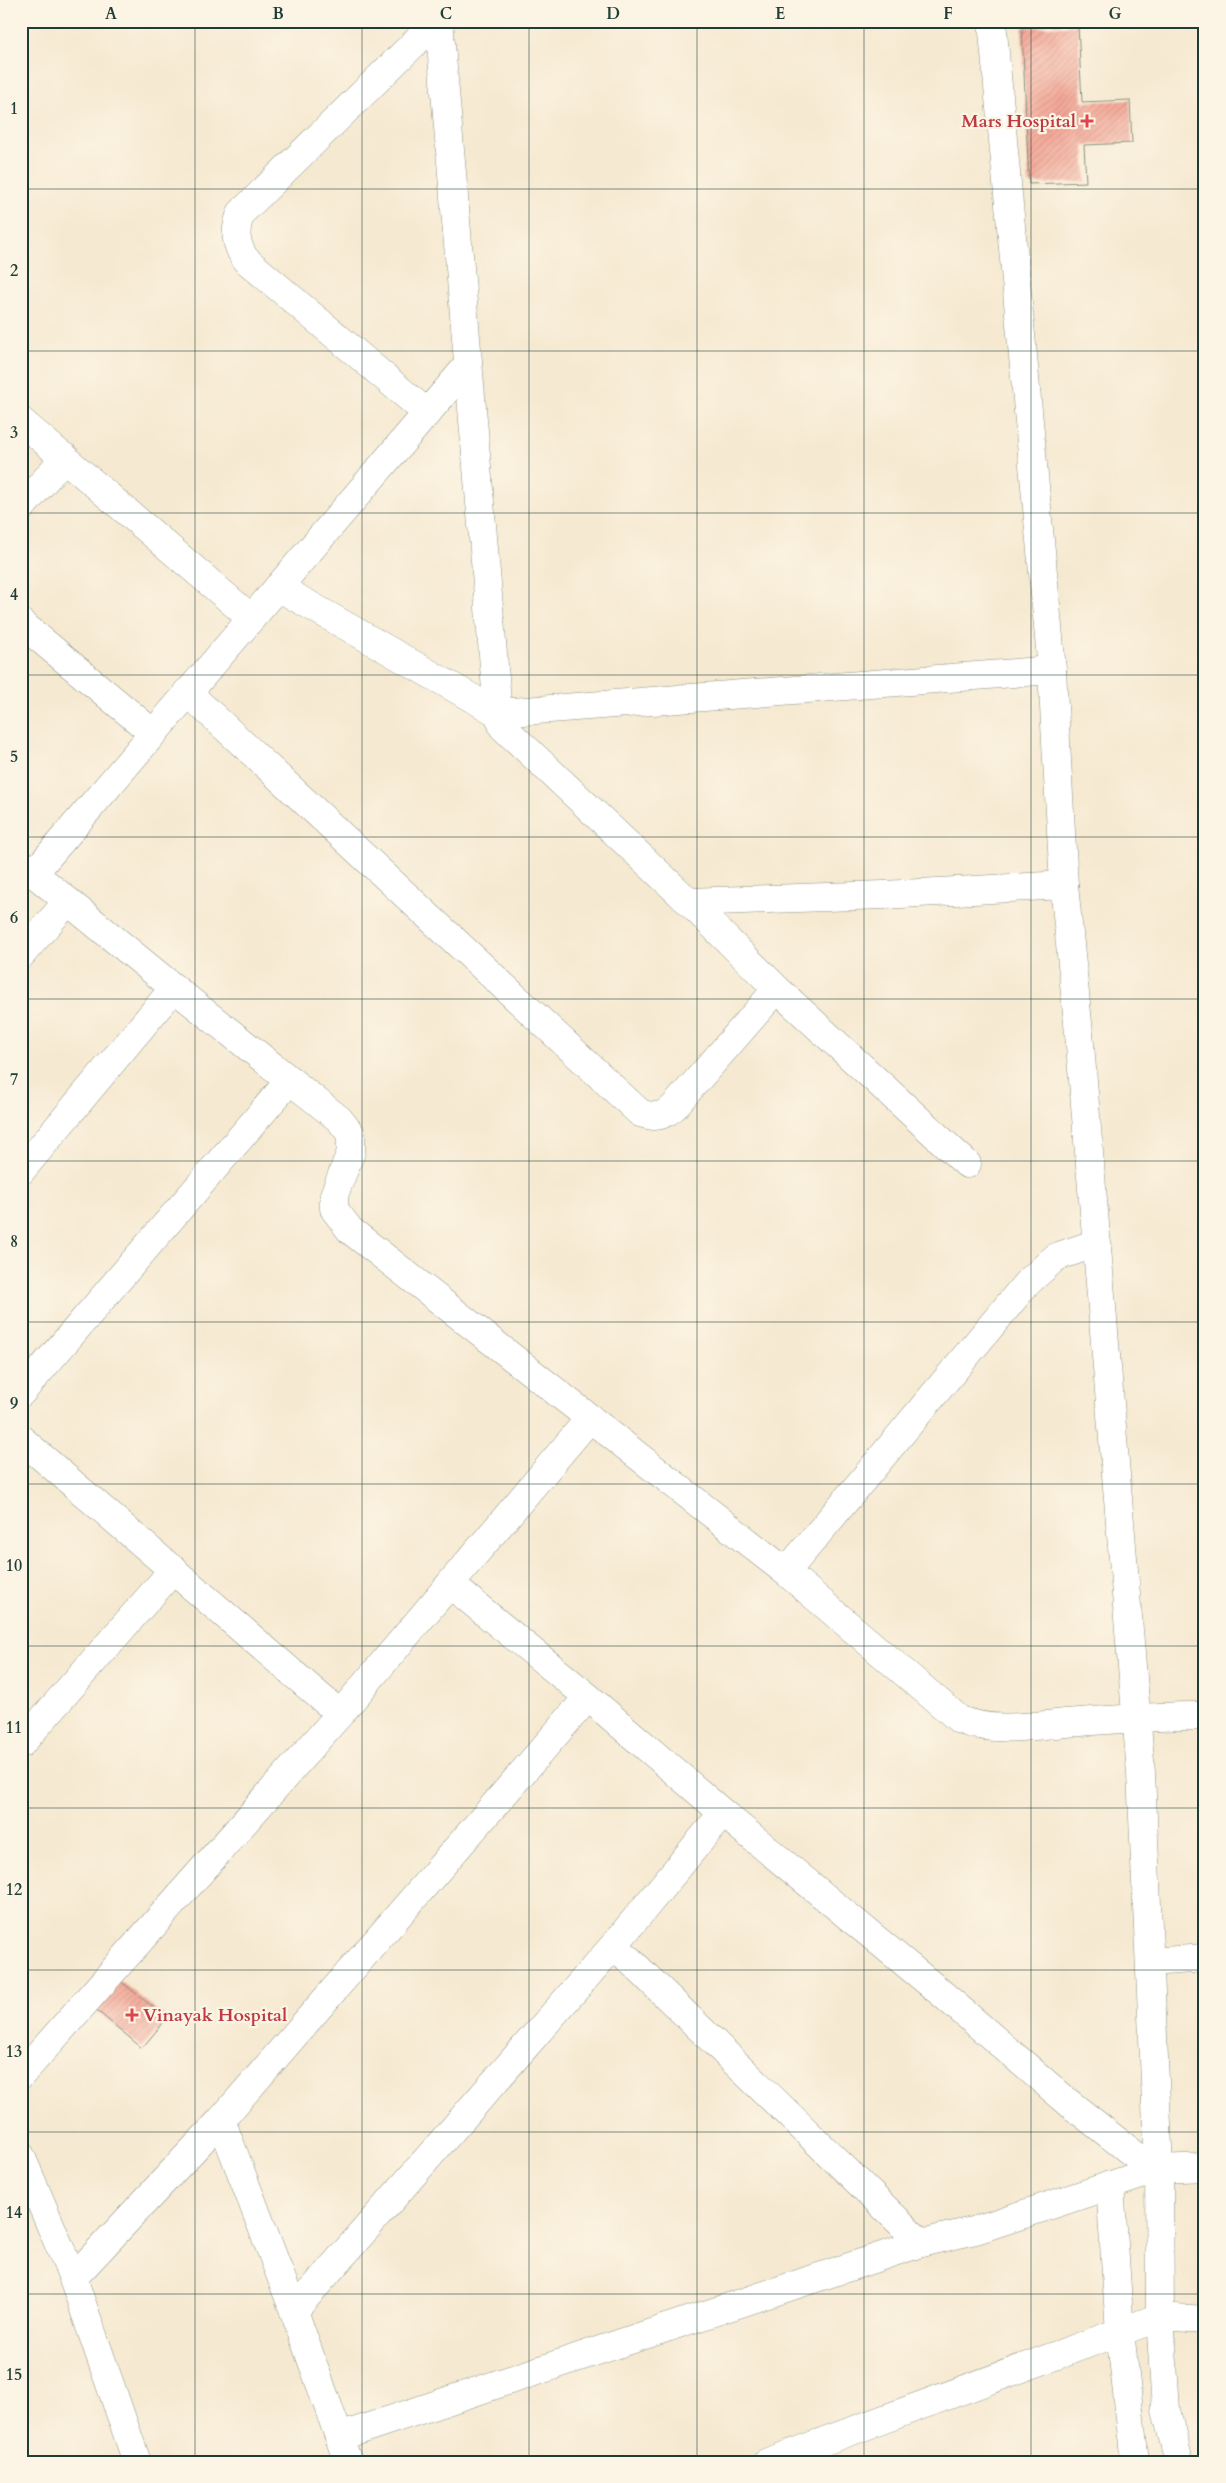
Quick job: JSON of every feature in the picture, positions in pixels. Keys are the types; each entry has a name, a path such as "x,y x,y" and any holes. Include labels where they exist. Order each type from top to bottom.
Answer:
{"street":[{"path":"438,21 498,712 503,726 689,902 777,989 967,1164"},
{"path":"427,413 245,259 236,244 235,228 241,213 438,21"},
{"path":"992,21 1052,670 1064,885 1097,1243 1141,1773 1150,1962 1160,2317 1166,2410 1180,2462"},
{"path":"468,365 153,734 27,868 339,1119 351,1134 351,1152 334,1195 334,1209 341,1221 350,1230 786,1572 960,1720 977,1726 1001,1728 1136,1718 1205,1716"},
{"path":"21,421 252,618"},
{"path":"21,508 65,457"},
{"path":"278,587 498,712 1052,670"},
{"path":"21,623 153,734"},
{"path":"187,692 640,1113 654,1117 663,1115 673,1108 777,989"},
{"path":"689,902 883,895 1064,885"},
{"path":"21,954 68,901"},
{"path":"21,1171 174,988"},
{"path":"21,1393 290,1080"},
{"path":"786,1572 1026,1284 1056,1257 1097,1243"},
{"path":"21,2075 340,1714 590,1418"},
{"path":"21,1439 80,1492 174,1569 340,1714"},
{"path":"21,1744 174,1569"},
{"path":"450,1584 940,1992 1069,2103 1156,2169"},
{"path":"73,2278 221,2120 588,1697"},
{"path":"294,2311 614,1945 723,1813"},
{"path":"614,1945 921,2243"},
{"path":"1150,1962 1205,1958"},
{"path":"221,2120 294,2311 343,2449 921,2243 976,2230 1156,2169 1205,2167"},
{"path":"21,2156 73,2278 137,2462"},
{"path":"1110,2185 1120,2332 1135,2462"},
{"path":"768,2462 1160,2317 1205,2320"}],"building":[{"path":"1078,25 1082,102 1130,100 1132,143 1084,145 1086,182 1029,184 1022,28"},
{"path":"119,1980 167,2018 142,2048 95,2009"}],"place":[{"name":"Mars Hospital","path":"1087,121"},
{"name":"Vinayak Hospital","path":"132,2015"}]}
